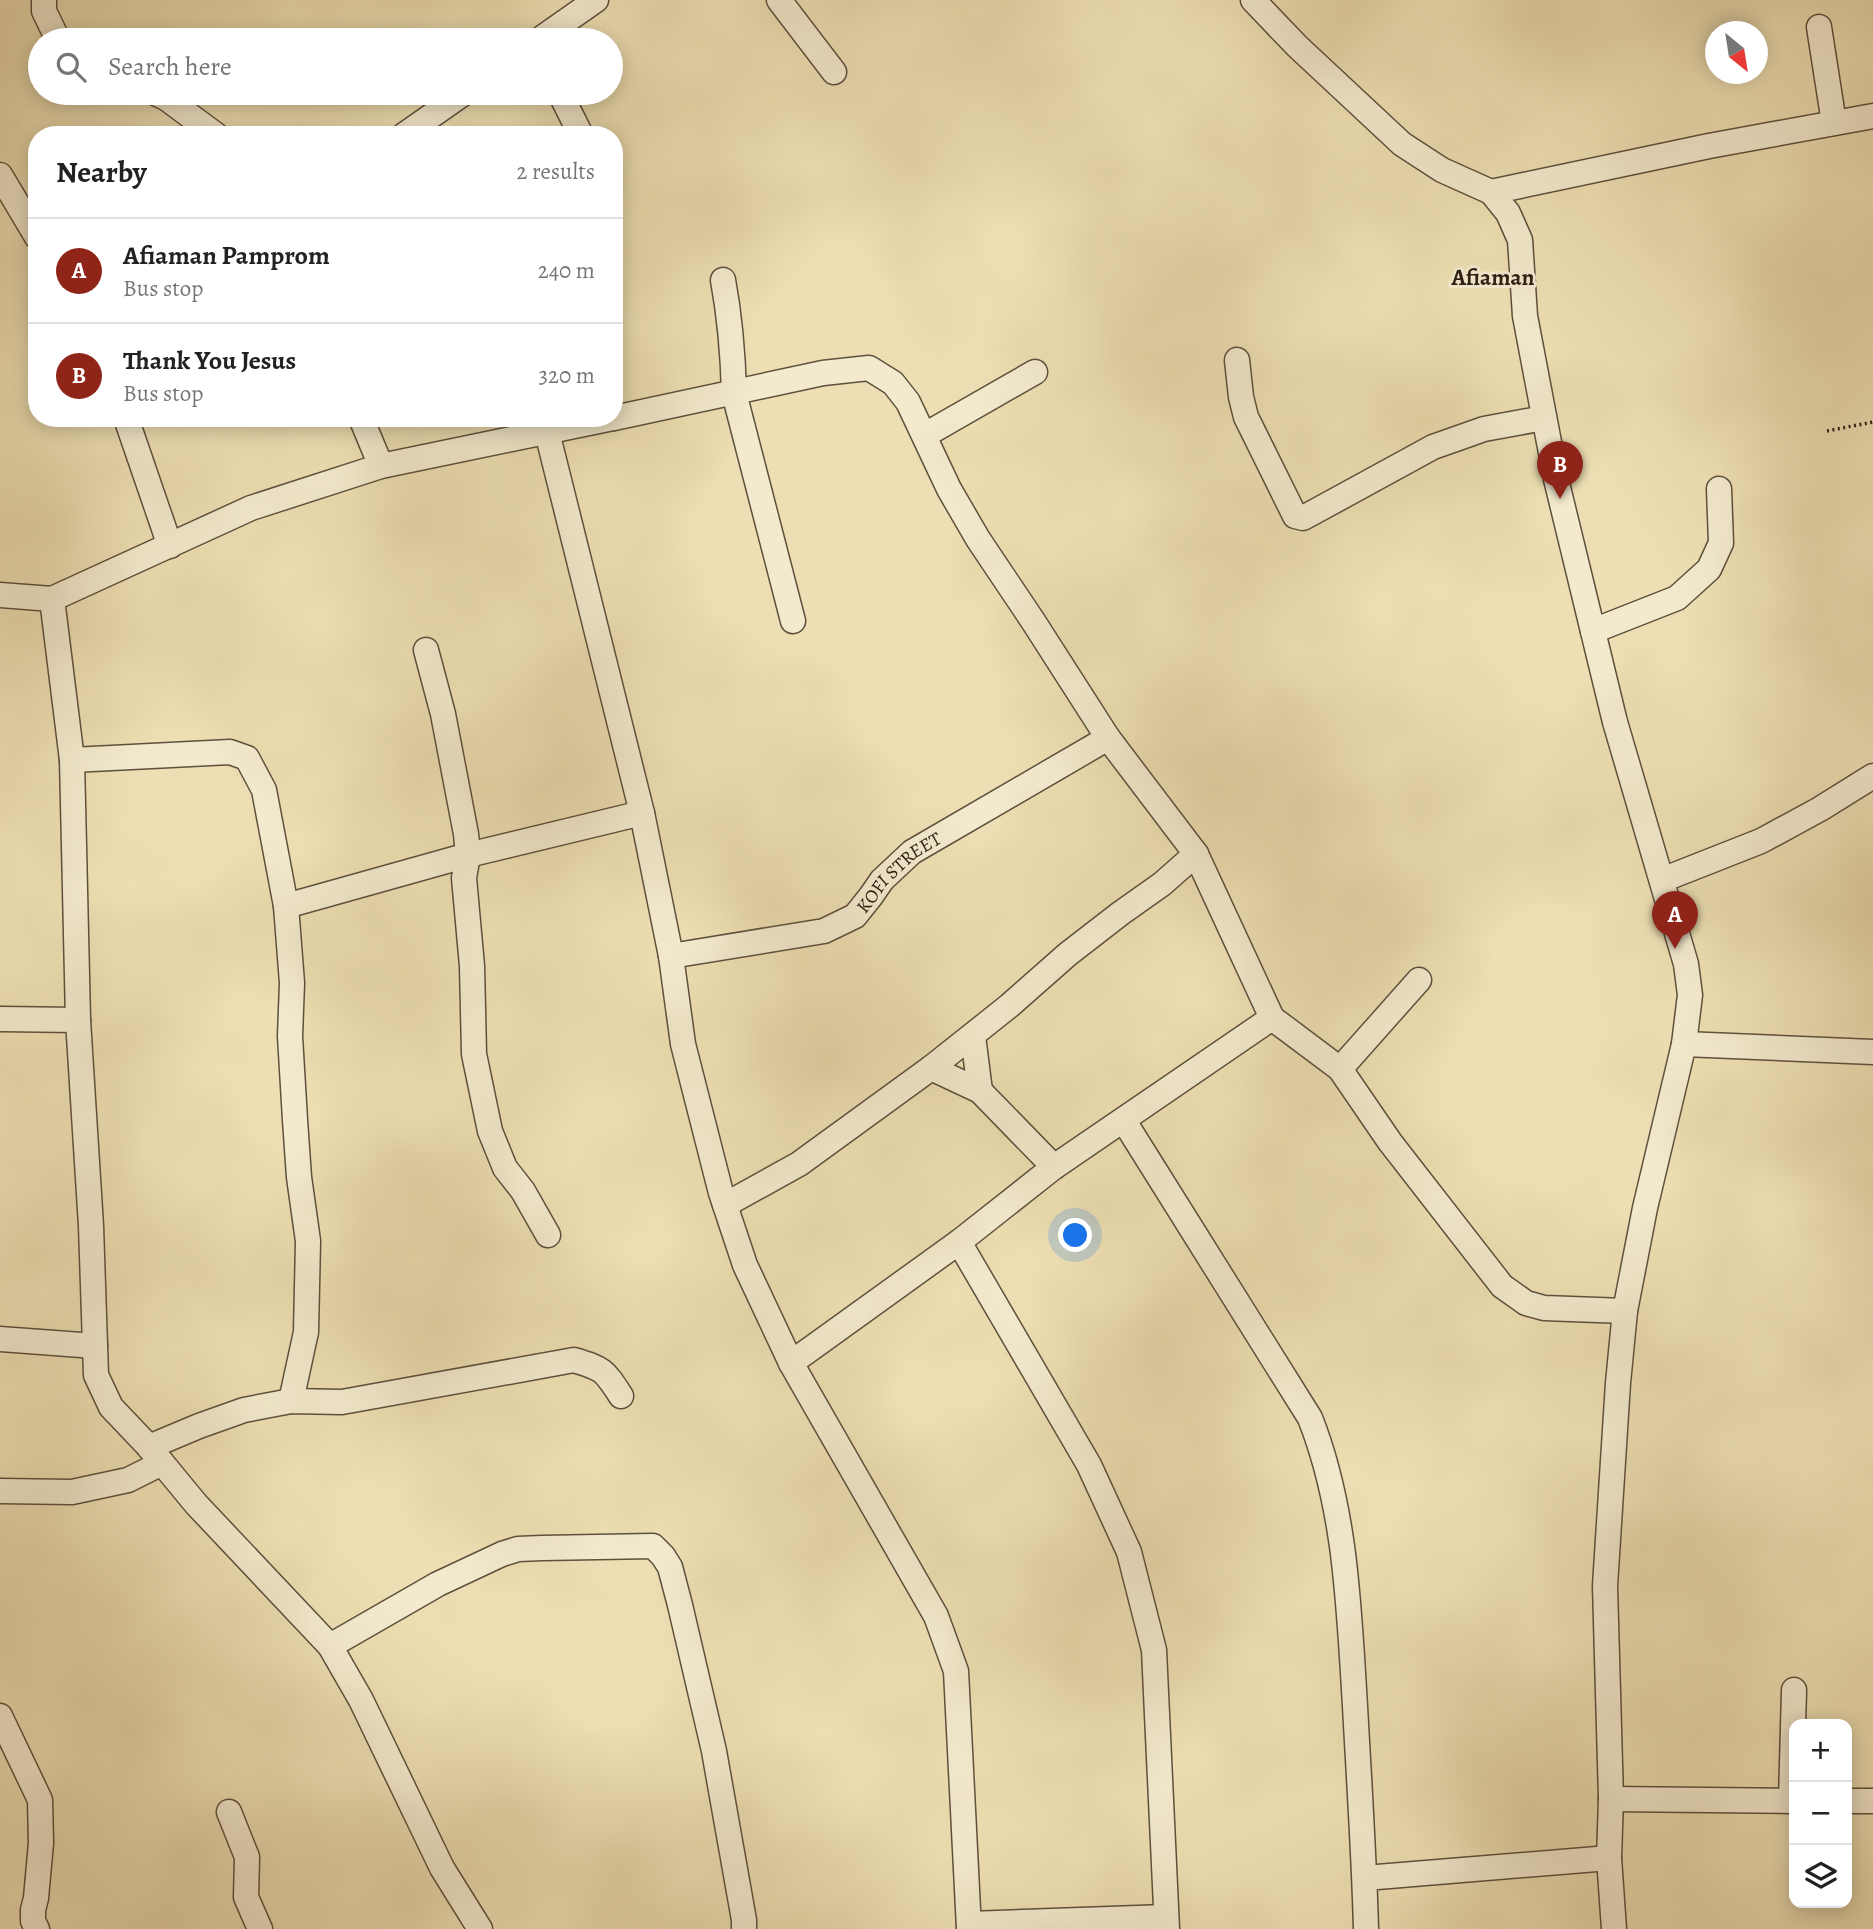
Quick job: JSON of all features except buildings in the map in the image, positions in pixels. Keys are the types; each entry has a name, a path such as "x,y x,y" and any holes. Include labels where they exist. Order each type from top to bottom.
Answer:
{"street":[{"path":"44,0 44,11 52,28"},
{"path":"556,28 596,0"},
{"path":"779,0 834,72"},
{"path":"1254,0 1297,46 1402,144 1442,170 1491,192 1508,213 1520,240 1525,316 1556,479 1615,722 1686,964 1690,995 1684,1044 1645,1208 1625,1311 1618,1383 1605,1586 1611,1799 1609,1858 1614,1929"},
{"path":"1819,27 1834,123"},
{"path":"175,105 204,126"},
{"path":"417,126 447,105"},
{"path":"566,105 576,126"},
{"path":"1491,192 1709,146 1873,116"},
{"path":"0,176 28,222"},
{"path":"723,280 733,354 734,393 793,621"},
{"path":"1237,360 1246,417 1295,516 1303,518 1433,447 1484,429 1544,418"},
{"path":"623,416 823,373 869,368 893,383 908,402 949,489 978,539 1108,738 1196,854 1272,1018 1340,1069 1390,1142 1503,1286 1526,1303 1544,1308 1625,1311"},
{"path":"925,435 1035,372"},
{"path":"129,427 170,546"},
{"path":"366,427 381,466"},
{"path":"0,595 52,598 251,508 381,466 571,427"},
{"path":"547,432 642,813 671,956 683,1044 725,1205 745,1265 791,1363 936,1616 956,1671 969,1926 1167,1923 1154,1650 1129,1552 1088,1465 960,1242"},
{"path":"1593,631 1677,598 1709,569 1721,542 1719,489"},
{"path":"52,598 72,760 78,1020 91,1226 96,1375 111,1407 196,1504 330,1646 361,1700 442,1868 480,1929"},
{"path":"426,650 443,714 466,834 468,855 464,878 472,966 472,1030 487,1118 497,1152 505,1168 523,1191 548,1236"},
{"name":"KOFI STREET","path":"671,956 824,931 855,916 882,880 912,852 1108,738"},
{"path":"72,760 230,752 247,758 264,790 286,906 292,983 290,1036 295,1120 299,1177 308,1241 306,1332 291,1401"},
{"path":"1662,880 1761,841 1873,776"},
{"path":"286,906 468,855 642,813"},
{"path":"725,1205 799,1164 931,1068 1009,1006 1068,954 1162,884 1196,854"},
{"path":"1340,1069 1419,979"},
{"path":"791,1363 960,1242 1054,1167 1272,1018"},
{"path":"0,1019 78,1020"},
{"path":"973,1035 980,1091"},
{"path":"1684,1044 1873,1052"},
{"path":"931,1068 980,1091 1054,1167"},
{"path":"1124,1121 1310,1418 1322,1447 1336,1510 1348,1590 1366,1929"},
{"path":"0,1339 95,1346"},
{"path":"0,1491 72,1492 128,1480 155,1455 199,1426 244,1410 291,1401 342,1402 574,1360 599,1368 608,1376 621,1396"},
{"path":"330,1646 438,1584 518,1549 653,1546 670,1567 715,1751 744,1929"},
{"path":"1793,1782 1794,1690"},
{"path":"0,1716 40,1800 41,1843 33,1910 33,1921 37,1929"},
{"path":"1611,1799 1789,1801"},
{"path":"1852,1801 1873,1801"},
{"path":"229,1812 247,1857 246,1897 260,1929"},
{"path":"1365,1878 1609,1858"}],"path":[{"path":"1827,431 1873,422"}],"place":[{"name":"Thank You Jesus","path":"1560,499"},
{"name":"Afiaman Pamprom","path":"1675,949"}],"district":[{"name":"Afiaman","path":"1493,277"}]}
